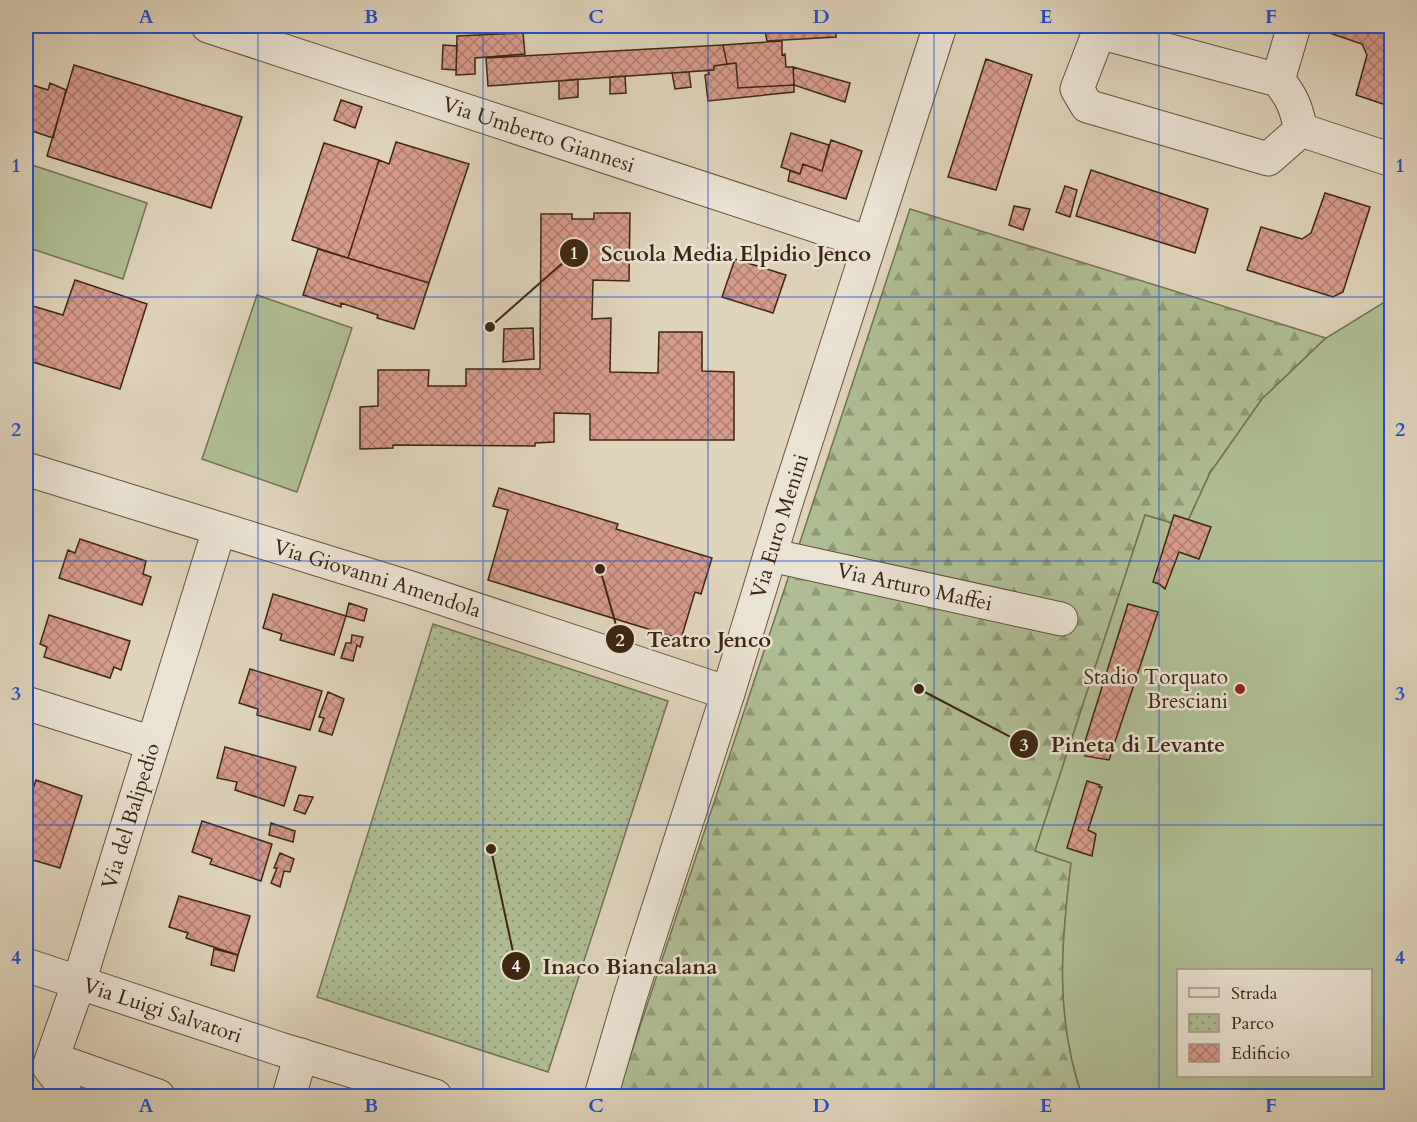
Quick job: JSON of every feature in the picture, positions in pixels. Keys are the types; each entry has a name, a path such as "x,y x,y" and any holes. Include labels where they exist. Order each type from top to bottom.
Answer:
{"street":[{"name":"Via Umberto Giannesi","path":"208,26 870,243"},
{"name":"Via Euro Menini","path":"601,1096 630,997 770,555 940,26"},
{"path":"1278,80 1294,26"},
{"path":"1099,29 1278,80 1290,94 1296,106 1300,130 1268,159 1088,106 1077,89 1099,29"},
{"path":"1300,130 1392,160"},
{"name":"Via Giovanni Amendola","path":"26,469 411,588 728,693"},
{"name":"Via del Balipedio","path":"53,1059 219,530"},
{"name":"Via Arturo Maffei","path":"770,555 1061,619"},
{"path":"26,702 152,743"},
{"name":"Via Luigi Salvatori","path":"26,965 435,1096"},
{"path":"289,1096 302,1055"},
{"path":"65,1096 63,1086 49,1067 53,1059 158,1096"}],"green space":[{"path":"26,163 147,203 123,279 26,247"},
{"path":"910,209 1326,338 1262,399 1210,473 1185,527 1145,515 1035,851 1071,863 1063,952 1064,1009 1073,1066 1082,1096 617,1096"},
{"path":"257,295 352,328 297,492 202,459"},
{"name":"Stadio Torquato Bresciani","path":"1391,298 1391,1096 1082,1096 1067,1037 1064,1009 1063,952 1071,863 1035,851 1145,515 1185,527 1210,473 1262,399 1326,338"},
{"path":"433,624 668,701 548,1072 317,997"}],"building":[{"path":"764,26 836,26 836,37 767,41"},
{"path":"1323,26 1392,26 1392,107 1356,95 1367,55 1362,44 1321,30"},
{"path":"523,33 525,54 475,58 475,74 456,75 457,36"},
{"path":"782,41 782,55 785,54 786,67 793,67 794,85 738,88 736,63 727,64 723,45"},
{"path":"443,45 457,46 456,70 442,69"},
{"path":"723,45 727,64 714,66 714,70 488,86 486,58"},
{"path":"986,59 1032,75 996,190 948,177"},
{"path":"736,63 738,88 794,85 794,92 708,101 705,75 709,74 708,70 714,70 714,66"},
{"path":"74,65 242,117 211,208 47,156"},
{"path":"793,67 850,83 845,102 794,85"},
{"path":"689,72 691,87 675,89 672,73"},
{"path":"625,76 626,93 610,94 610,77"},
{"path":"578,79 578,97 559,99 559,81"},
{"path":"26,83 48,90 50,83 66,90 53,138 26,129"},
{"path":"341,100 362,107 355,128 334,120"},
{"path":"791,133 829,145 822,171 803,164 800,174 781,167"},
{"path":"831,140 862,151 846,199 788,181 790,171 800,174 803,164 822,171"},
{"path":"396,142 469,164 429,283 348,258 379,160 389,164"},
{"path":"324,143 379,160 348,258 292,240"},
{"path":"1091,170 1208,209 1195,253 1076,216"},
{"path":"1065,186 1077,190 1070,217 1056,212"},
{"path":"1325,193 1370,207 1343,292 1333,297 1247,270 1261,227 1302,239 1311,233"},
{"path":"1014,206 1030,209 1023,230 1009,225"},
{"path":"594,213 630,213 629,281 593,280 592,319 611,318 610,372 658,373 659,332 702,332 702,371 734,372 734,440 590,440 590,414 554,413 554,442 535,443 535,446 393,445 393,448 360,449 360,407 378,406 378,370 429,370 428,386 466,386 466,369 540,369 541,214 572,214 572,219 594,219"},
{"path":"318,249 429,283 414,329 377,318 378,315 341,303 341,307 303,295"},
{"path":"735,259 786,275 773,313 722,297"},
{"path":"75,280 147,304 120,389 26,360 26,304 63,315"},
{"path":"533,328 534,359 503,362 504,329"},
{"path":"499,488 618,524 616,529 712,558 701,594 695,592 681,639 488,580 508,510 493,506"},
{"path":"1174,515 1211,527 1199,559 1179,552 1165,589 1153,582"},
{"path":"80,539 146,561 143,574 151,577 142,605 59,578 68,550 75,553"},
{"path":"273,594 346,616 334,655 280,640 282,634 263,628"},
{"path":"349,603 367,609 364,621 346,616"},
{"path":"1128,604 1158,612 1109,760 1085,756 1086,750 1083,748"},
{"path":"49,615 130,641 121,670 114,667 110,678 44,657 47,647 40,644"},
{"path":"352,635 363,637 360,647 357,645 353,661 341,658 346,643 351,643"},
{"path":"250,669 322,691 310,730 257,715 258,709 239,703"},
{"path":"328,692 344,699 332,735 319,731 324,718 319,717"},
{"path":"225,747 296,767 284,806 235,790 237,782 217,778"},
{"path":"36,780 82,796 60,868 26,858 26,811"},
{"path":"1087,781 1102,787 1088,830 1096,834 1092,856 1067,848"},
{"path":"26,786 33,788 26,811"},
{"path":"299,795 313,797 305,814 294,810"},
{"path":"202,821 272,844 261,881 210,864 212,859 192,852"},
{"path":"271,823 295,831 293,842 269,835"},
{"path":"280,853 294,859 290,872 284,871 280,887 271,883"},
{"path":"179,896 250,916 238,955 186,938 188,933 169,927"},
{"path":"214,949 238,955 234,971 211,965"}],"place":[{"name":"Scuola Media Elpidio Jenco","path":"490,327"},
{"name":"Teatro Jenco","path":"600,569"},
{"name":"Pineta di Levante","path":"919,689"},
{"name":"Stadio Torquato Bresciani","path":"1240,689"},
{"name":"Inaco Biancalana","path":"491,849"}]}
